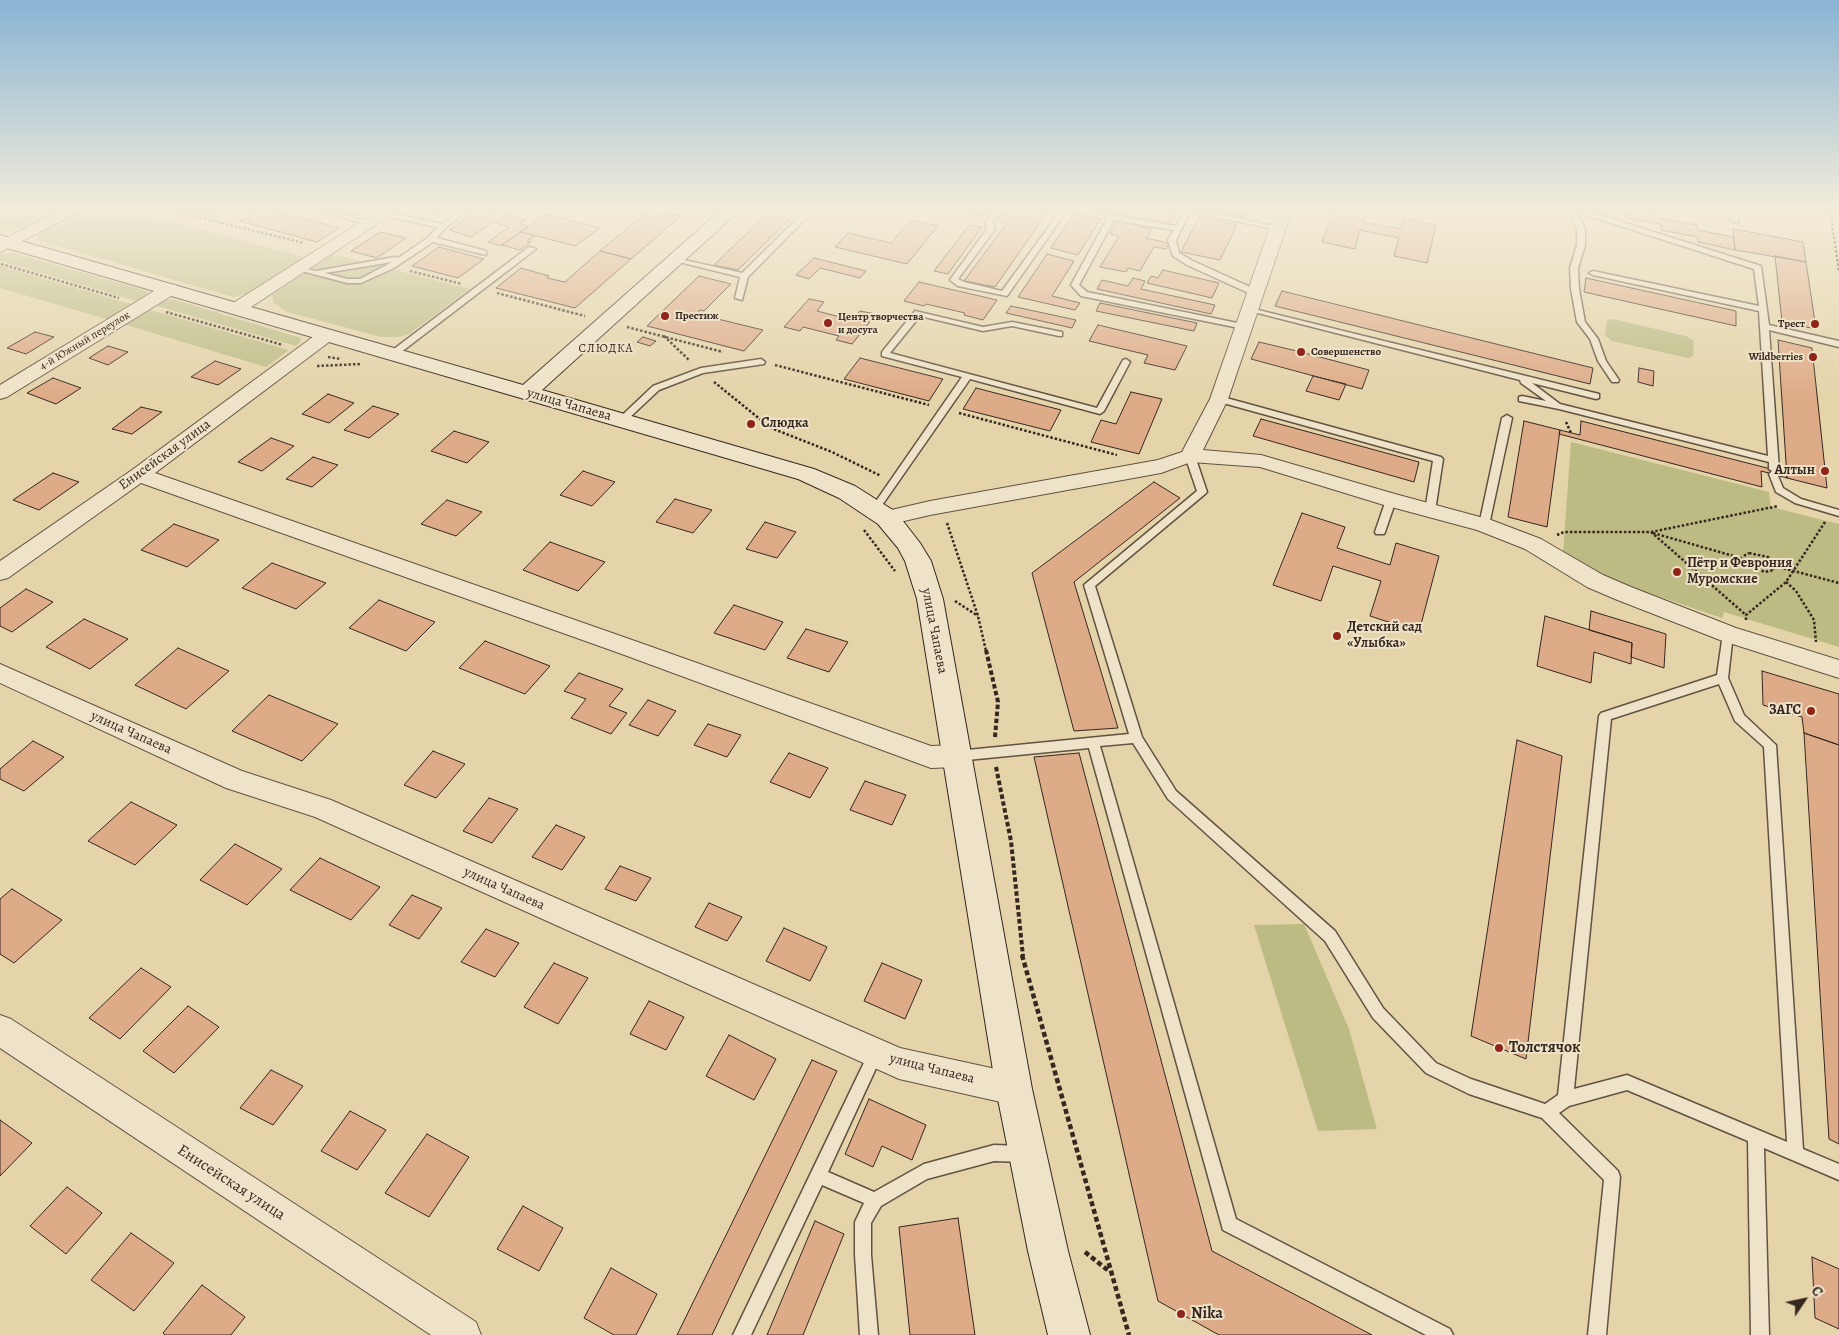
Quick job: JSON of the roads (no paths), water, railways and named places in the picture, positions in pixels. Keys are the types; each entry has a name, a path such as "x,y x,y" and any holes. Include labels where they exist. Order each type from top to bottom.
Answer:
{"main road":[{"name":"улица Чапаева","path":"109,272 806,474 847,492 874,517 908,543 918,561 930,599 1014,1089 1048,1251 1069,1335"},
{"path":"526,392 661,272"}],"street":[{"path":"236,309 303,272"},
{"path":"1190,456 1219,398 1263,272"},
{"name":"4-й Южный переулок","path":"0,393 170,289"},
{"name":"Енисейская улица","path":"0,572 139,475 328,335"},
{"path":"874,517 1161,466 1190,456 1261,461 1391,500 1484,525 1533,544 1596,581 1738,637 1829,665"},
{"path":"139,475 617,643 931,757 957,756"},
{"name":"улица Чапаева","path":"0,673 235,780 322,808 899,1063 1014,1089"},
{"name":"Енисейская улица","path":"0,1030 463,1335"}],"lane":[{"path":"310,272 347,281 361,280 375,272"},
{"path":"393,354 501,272"},
{"path":"728,272 744,276"},
{"path":"739,298 744,276 748,272"},
{"path":"960,272 954,280 961,284 1004,294 1020,272"},
{"path":"1082,272 1075,285 1084,294 1244,327"},
{"path":"1210,272 1256,293"},
{"path":"1574,272 1581,322 1594,339 1602,361 1615,380"},
{"path":"1759,272 1766,327 1773,468 1779,490 1798,502 1835,512"},
{"path":"1593,274 1764,310"},
{"path":"1250,310 1596,396"},
{"path":"1059,334 1012,324 983,329 918,313 885,354 1100,411 1126,362"},
{"path":"1766,327 1839,344"},
{"path":"622,420 656,388 701,371 761,362"},
{"path":"874,517 968,375"},
{"path":"1519,377 1559,406"},
{"path":"1219,398 1438,459 1430,511"},
{"path":"1522,399 1559,406 1773,468"},
{"path":"1484,525 1507,418"},
{"path":"1190,456 1202,492 1089,585 1136,738 1172,795 1330,936 1378,1013 1431,1068 1469,1086 1547,1112 1612,1177 1597,1335"},
{"path":"1380,532 1391,500"},
{"path":"1738,637 1722,678 1739,718 1770,745 1795,1153"},
{"path":"1565,1099 1605,716 1722,678"},
{"path":"957,756 1136,738"},
{"path":"1093,742 1229,1224 1444,1335"},
{"path":"742,1335 876,1053"},
{"path":"1547,1112 1565,1099 1627,1082 1839,1172"},
{"path":"1756,1137 1760,1335"},
{"path":"869,1335 862,1255 863,1222 875,1200 924,1172 994,1153 1027,1155"},
{"path":"817,1175 875,1200"}],"place":[{"name":"Престиж","path":"665,316"},
{"name":"Центр творчества и досуга","path":"828,323"},
{"name":"Трест","path":"1815,324"},
{"name":"Совершенство","path":"1301,352"},
{"name":"Wildberries","path":"1813,357"},
{"name":"Слюдка","path":"751,424"},
{"name":"Алтын","path":"1825,471"},
{"name":"Пётр и Феврония Муромские","path":"1677,572"},
{"name":"Детский сад «Улыбка»","path":"1337,636"},
{"name":"ЗАГС","path":"1811,711"},
{"name":"Толстячок","path":"1499,1048"},
{"name":"Nika","path":"1181,1314"}],"district":[{"name":"СЛЮДКА","path":"606,349"}]}
